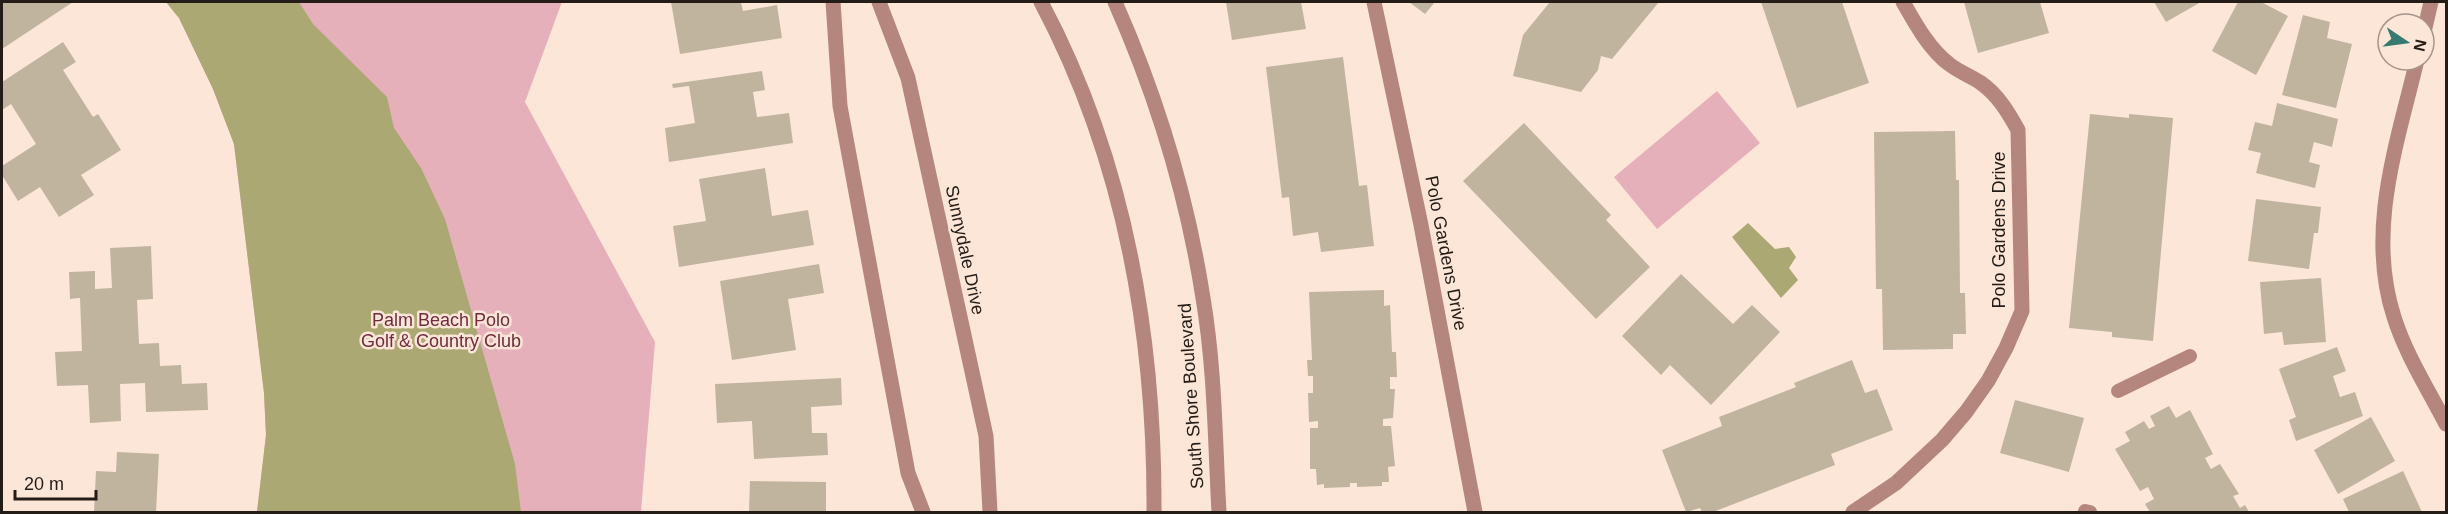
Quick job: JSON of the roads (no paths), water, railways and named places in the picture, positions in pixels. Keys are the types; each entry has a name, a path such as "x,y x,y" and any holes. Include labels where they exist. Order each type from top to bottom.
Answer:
{"street":[{"path":"833,2 840,106 908,473 922,513"},
{"name":"Sunnydale Drive","path":"879,2 908,78 986,436 990,513"},
{"path":"1041,2 1082,90 1108,167 1129,245 1144,325 1151,385 1154,513"},
{"name":"South Shore Boulevard","path":"1115,2 1140,58 1167,138 1189,218 1204,300 1211,362 1219,513"},
{"name":"Polo Gardens Drive","path":"1374,2 1422,225 1475,513"},
{"name":"Polo Gardens Drive","path":"1853,513 1896,483 1954,426 1988,381 2022,311 2018,130 1996,97 1982,84 1948,63 1919,30 1903,2"},
{"path":"2414,72 2389,174 2383,214 2382,255 2393,316 2408,354 2446,424"}],"lane":[{"path":"2118,391 2190,356"}],"park label":[{"name":"Palm Beach Polo Golf & Country Club","path":"441,330"}]}
